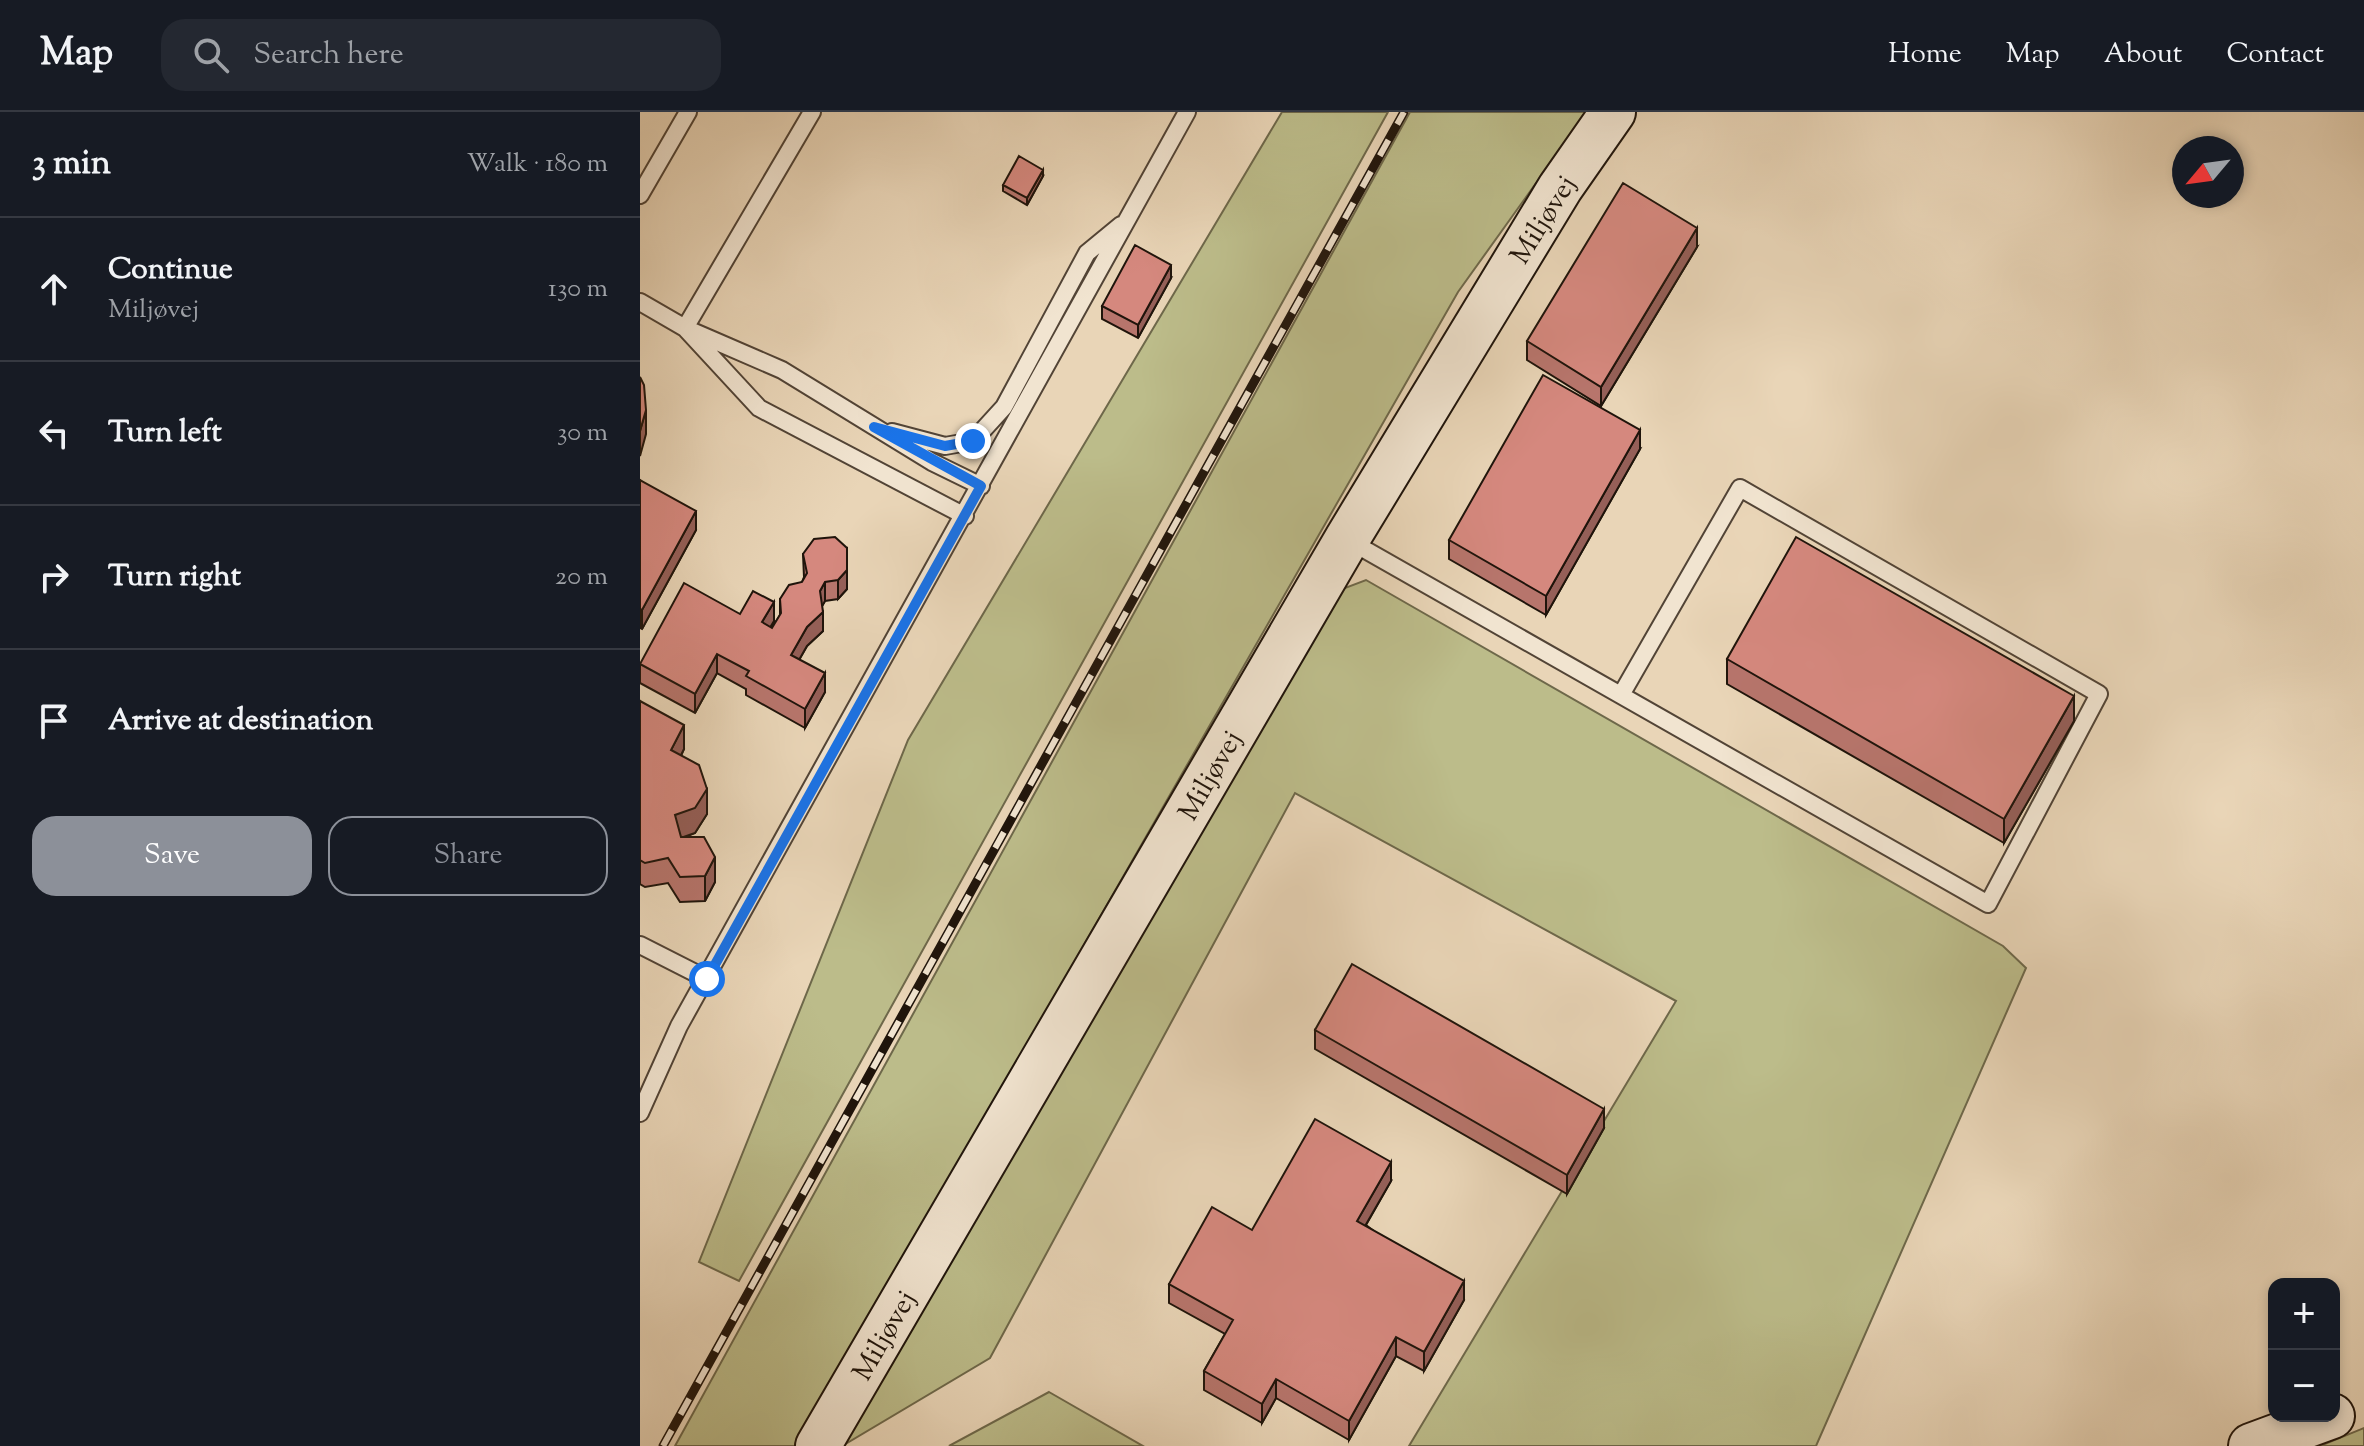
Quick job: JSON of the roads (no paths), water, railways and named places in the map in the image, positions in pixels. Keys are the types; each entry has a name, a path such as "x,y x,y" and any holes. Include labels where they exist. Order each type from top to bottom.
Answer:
{"street":[{"name":"Miljøvej","path":"818,1446 1347,539 1560,188 1613,112"},
{"path":"2340,1413 2364,1404"},
{"path":"2251,1446 2317,1422"}],"lane":[{"path":"640,195 688,112"},
{"path":"685,328 812,112"},
{"path":"640,1113 679,1026 1187,112"},
{"path":"874,427 945,446 973,441 1004,407 1087,253 1129,218"},
{"path":"640,302 685,328 782,370 874,427 981,486"},
{"path":"685,328 759,408 965,516"},
{"path":"1347,539 1988,904 2099,694 1740,488 1621,695"},
{"path":"640,945 707,979"}],"railway":[{"path":"663,1446 1404,112"}]}
